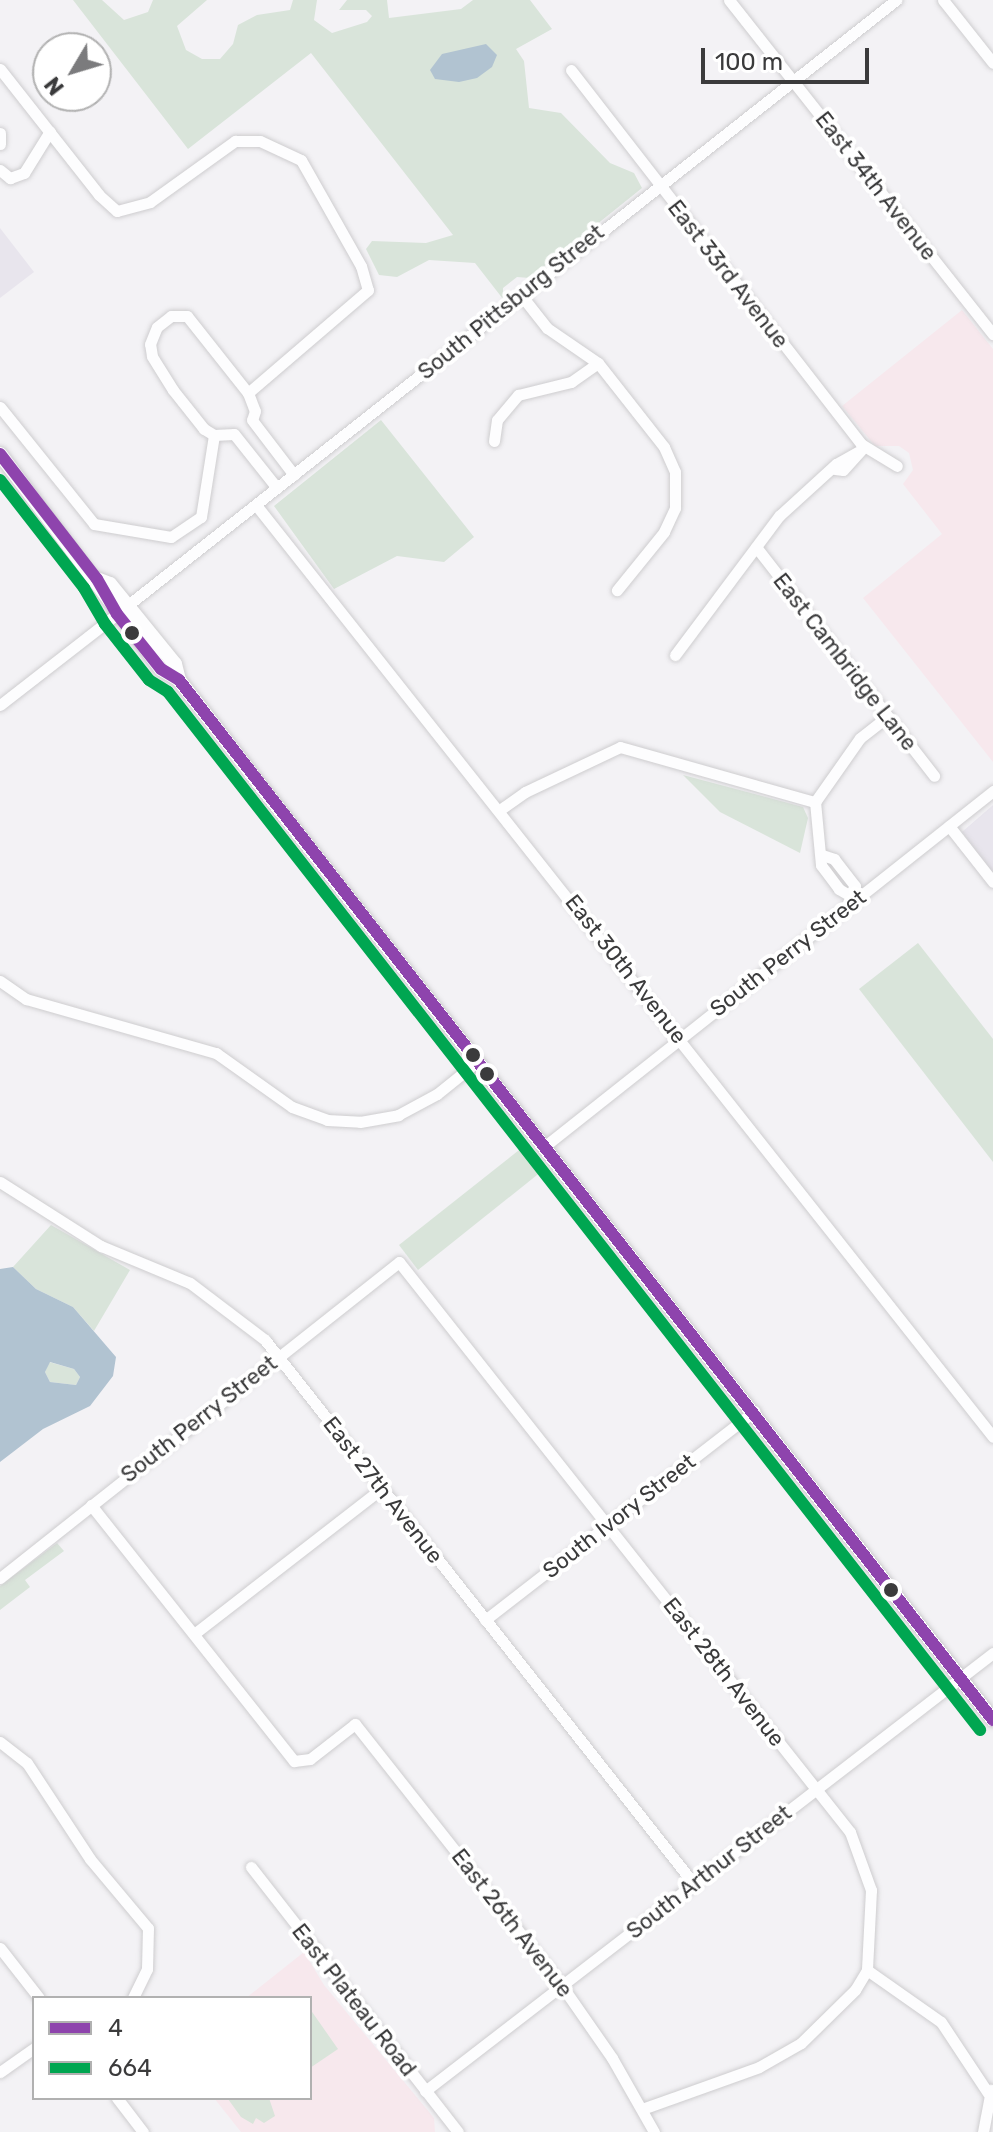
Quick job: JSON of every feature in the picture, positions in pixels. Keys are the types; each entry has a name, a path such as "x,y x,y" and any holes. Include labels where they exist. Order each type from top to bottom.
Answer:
{"main road":[{"path":"0,454 123,610 161,669 179,680 963,1677 993,1720"},
{"path":"963,1677 993,1709"}],"street":[{"name":"East 34th Avenue","path":"729,0 993,334"},
{"name":"South Pittsburg Street","path":"0,705 791,79 896,0"},
{"path":"943,0 993,63"},
{"path":"0,69 99,195 125,212 150,202 235,141 260,141 301,160 361,266 368,290 248,393"},
{"name":"East 33rd Avenue","path":"571,70 862,449 897,466"},
{"path":"0,170 10,178 24,173 50,131"},
{"path":"0,133 0,144"},
{"path":"521,295 547,328 598,363 664,447 675,472 675,508 664,532 617,590"},
{"path":"0,407 94,524 171,537 201,517 214,435 160,372 150,344 157,327 171,316 187,316 248,393 255,411 252,420 234,434 214,435"},
{"path":"494,441 497,420 518,395 571,382 598,363"},
{"path":"252,420 294,475"},
{"path":"234,434 277,488"},
{"path":"675,655 779,516 835,469 848,454 862,449"},
{"name":"East 30th Avenue","path":"256,505 501,809 993,1437"},
{"name":"East Cambridge Lane","path":"756,547 934,776"},
{"path":"854,896 855,886 834,859 822,855 814,837 815,802 860,738 886,718"},
{"path":"501,809 525,792 620,747 815,802"},
{"name":"South Perry Street","path":"545,1146 854,896 993,791"},
{"path":"949,826 993,882"},
{"path":"0,981 26,999 216,1053 292,1107 327,1120 360,1122 398,1115 437,1094 478,1061"},
{"name":"East 27th Avenue","path":"0,1182 101,1246 190,1283 249,1324 694,1884"},
{"name":"South Perry Street","path":"0,1578 399,1262"},
{"name":"East 28th Avenue","path":"399,1262 850,1832 871,1890 867,1970"},
{"name":"South Ivory Street","path":"485,1620 754,1411"},
{"path":"91,1505 194,1634 382,1488"},
{"name":"East 26th Avenue","path":"194,1634 299,1763 355,1724 562,1986 654,2132"},
{"name":"South Arthur Street","path":"425,2091 993,1653"},
{"path":"0,1742 27,1763 85,1851 148,1928 147,1969 134,1996"},
{"name":"East Plateau Road","path":"251,1867 458,2132"},
{"path":"0,1948 37,1996"},
{"path":"642,2109 746,2072 801,2043 855,1990 867,1970 941,2022 990,2090 983,2132"},
{"path":"0,2072 32,2049"},
{"path":"119,2100 143,2132"}],"shaded area":[{"path":"73,0 102,0 124,20 148,12 153,0 207,0 177,26 186,50 202,59 220,59 233,44 238,25 257,15 290,10 293,0 317,0 314,20 332,33 367,22 372,16 366,10 339,10 347,0 387,0 389,18 461,9 473,0 530,0 552,29 516,49 524,61 529,108 561,113 610,163 634,173 642,188 530,278 517,277 503,288 503,299 475,263 429,260 397,277 379,275 366,249 372,241 426,243 453,235 311,53 188,149 112,51 112,32 98,32"},
{"path":"0,228 34,272 0,298"},
{"path":"962,310 993,349 993,762 863,598 942,534 903,484 913,470 909,453 899,446 875,446 842,406"},
{"path":"381,420 474,537 444,562 397,556 334,589 274,506"},
{"path":"683,775 803,807 808,818 800,853 720,812"},
{"path":"993,805 993,873 962,832"},
{"path":"918,943 993,1039 993,1162 859,989"},
{"path":"528,1143 547,1167 418,1270 399,1245"},
{"path":"51,1225 130,1270 94,1331 73,1307 36,1289 13,1267"},
{"path":"49,1362 74,1369 80,1377 76,1385 50,1382 45,1372"},
{"path":"57,1543 64,1551 25,1580 30,1587 0,1610 0,1586"},
{"path":"304,1952 324,1985 434,2118 435,2132 241,2132 216,2100 312,2100 312,1996 249,1996"},
{"path":"312,2012 338,2049 312,2067"},
{"path":"229,2100 270,2100 275,2116 264,2123 256,2118 253,2124 241,2117"}],"water":[{"path":"486,44 497,55 492,67 477,78 459,82 435,79 430,70 442,54"},
{"path":"13,1267 36,1289 73,1307 116,1357 113,1376 90,1406 43,1429 0,1462 0,1269","holes":["50,1362 74,1369 80,1377 76,1385 50,1382 45,1372"]}],"transit line":[{"name":"4","path":"0,454 97,579 117,614 161,669 179,680 993,1720"},
{"name":"664","path":"0,480 84,588 105,624 149,680 168,692 980,1730"}]}
